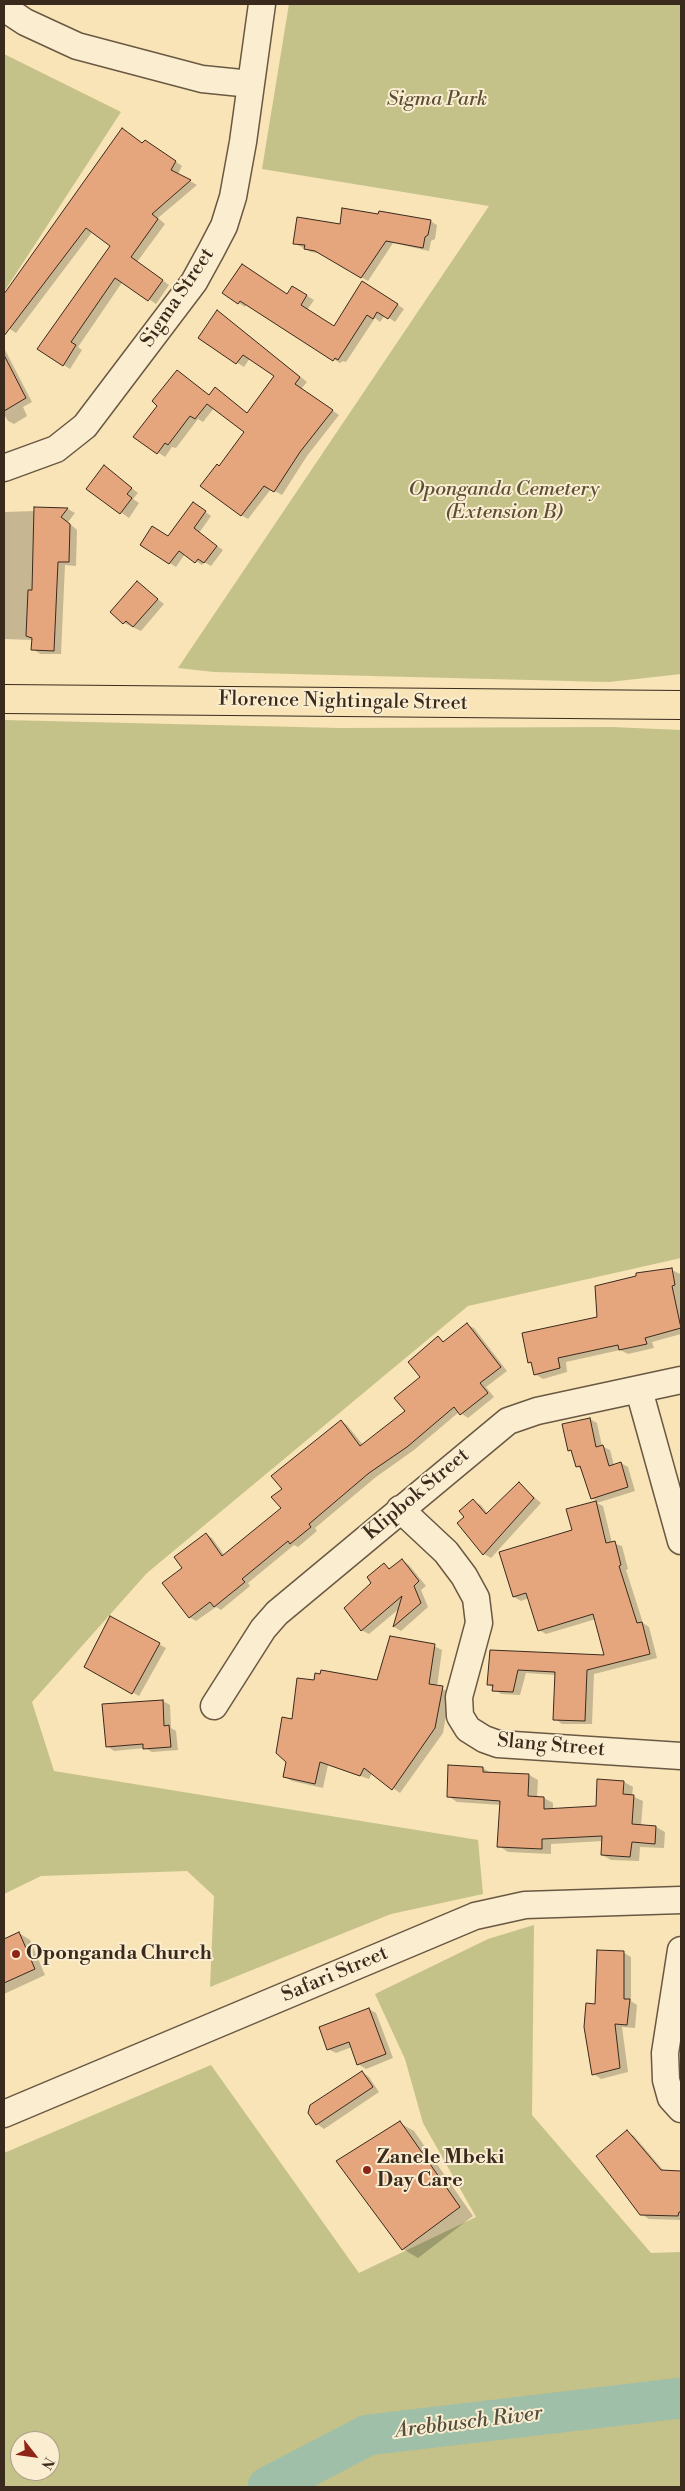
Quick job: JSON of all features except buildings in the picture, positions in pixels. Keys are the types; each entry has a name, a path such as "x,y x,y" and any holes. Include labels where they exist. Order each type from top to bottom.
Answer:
{"main road":[{"name":"Florence Nightingale Street","path":"4,699 681,705"}],"street":[{"name":"Sigma Street","path":"4,468 56,449 86,426 194,282 226,219 243,142 262,4"},
{"path":"4,8 25,22 78,46 202,79 251,84"},
{"name":"Klipbok Street","path":"214,1706 263,1629 277,1613 508,1421 537,1412 681,1380"},
{"path":"639,1390 681,1541"},
{"name":"Slang Street","path":"400,1509 446,1552 464,1576 476,1598 479,1623 459,1697 460,1716 468,1729 484,1739 498,1744 681,1756"},
{"name":"Safari Street","path":"4,2114 475,1916 525,1904 681,1900"},
{"path":"681,1950 665,2053 666,2080 671,2098 681,2109"}],"green space":[{"name":"Oponganda Cemetery (Extension B)","path":"289,4 681,4 681,674 609,682 214,672 178,668 489,206 262,169"},
{"path":"4,54 121,112 4,292"},
{"path":"4,720 339,728 612,727 681,730 681,1258 468,1306 147,1573 32,1702 54,1771 478,1840 483,1894 391,1914 210,1987 214,1896 187,1871 41,1876 4,1894"},
{"path":"534,1925 532,2115 651,2253 681,2252 681,2396 367,2433 265,2487 4,2487 4,2153 211,2065 359,2273 476,2217 423,2123 405,2059 375,1994 488,1939"},
{"path":"681,2398 681,2487 268,2487 368,2435"}],"waterway":[{"name":"Arebbusch River","path":"268,2487 368,2435 681,2398"}],"place":[{"name":"Oponganda Church","path":"16,1954"},
{"name":"Zanele Mbeki Day Care","path":"367,2170"}],"park label":[{"name":"Sigma Park","path":"437,100"}]}
